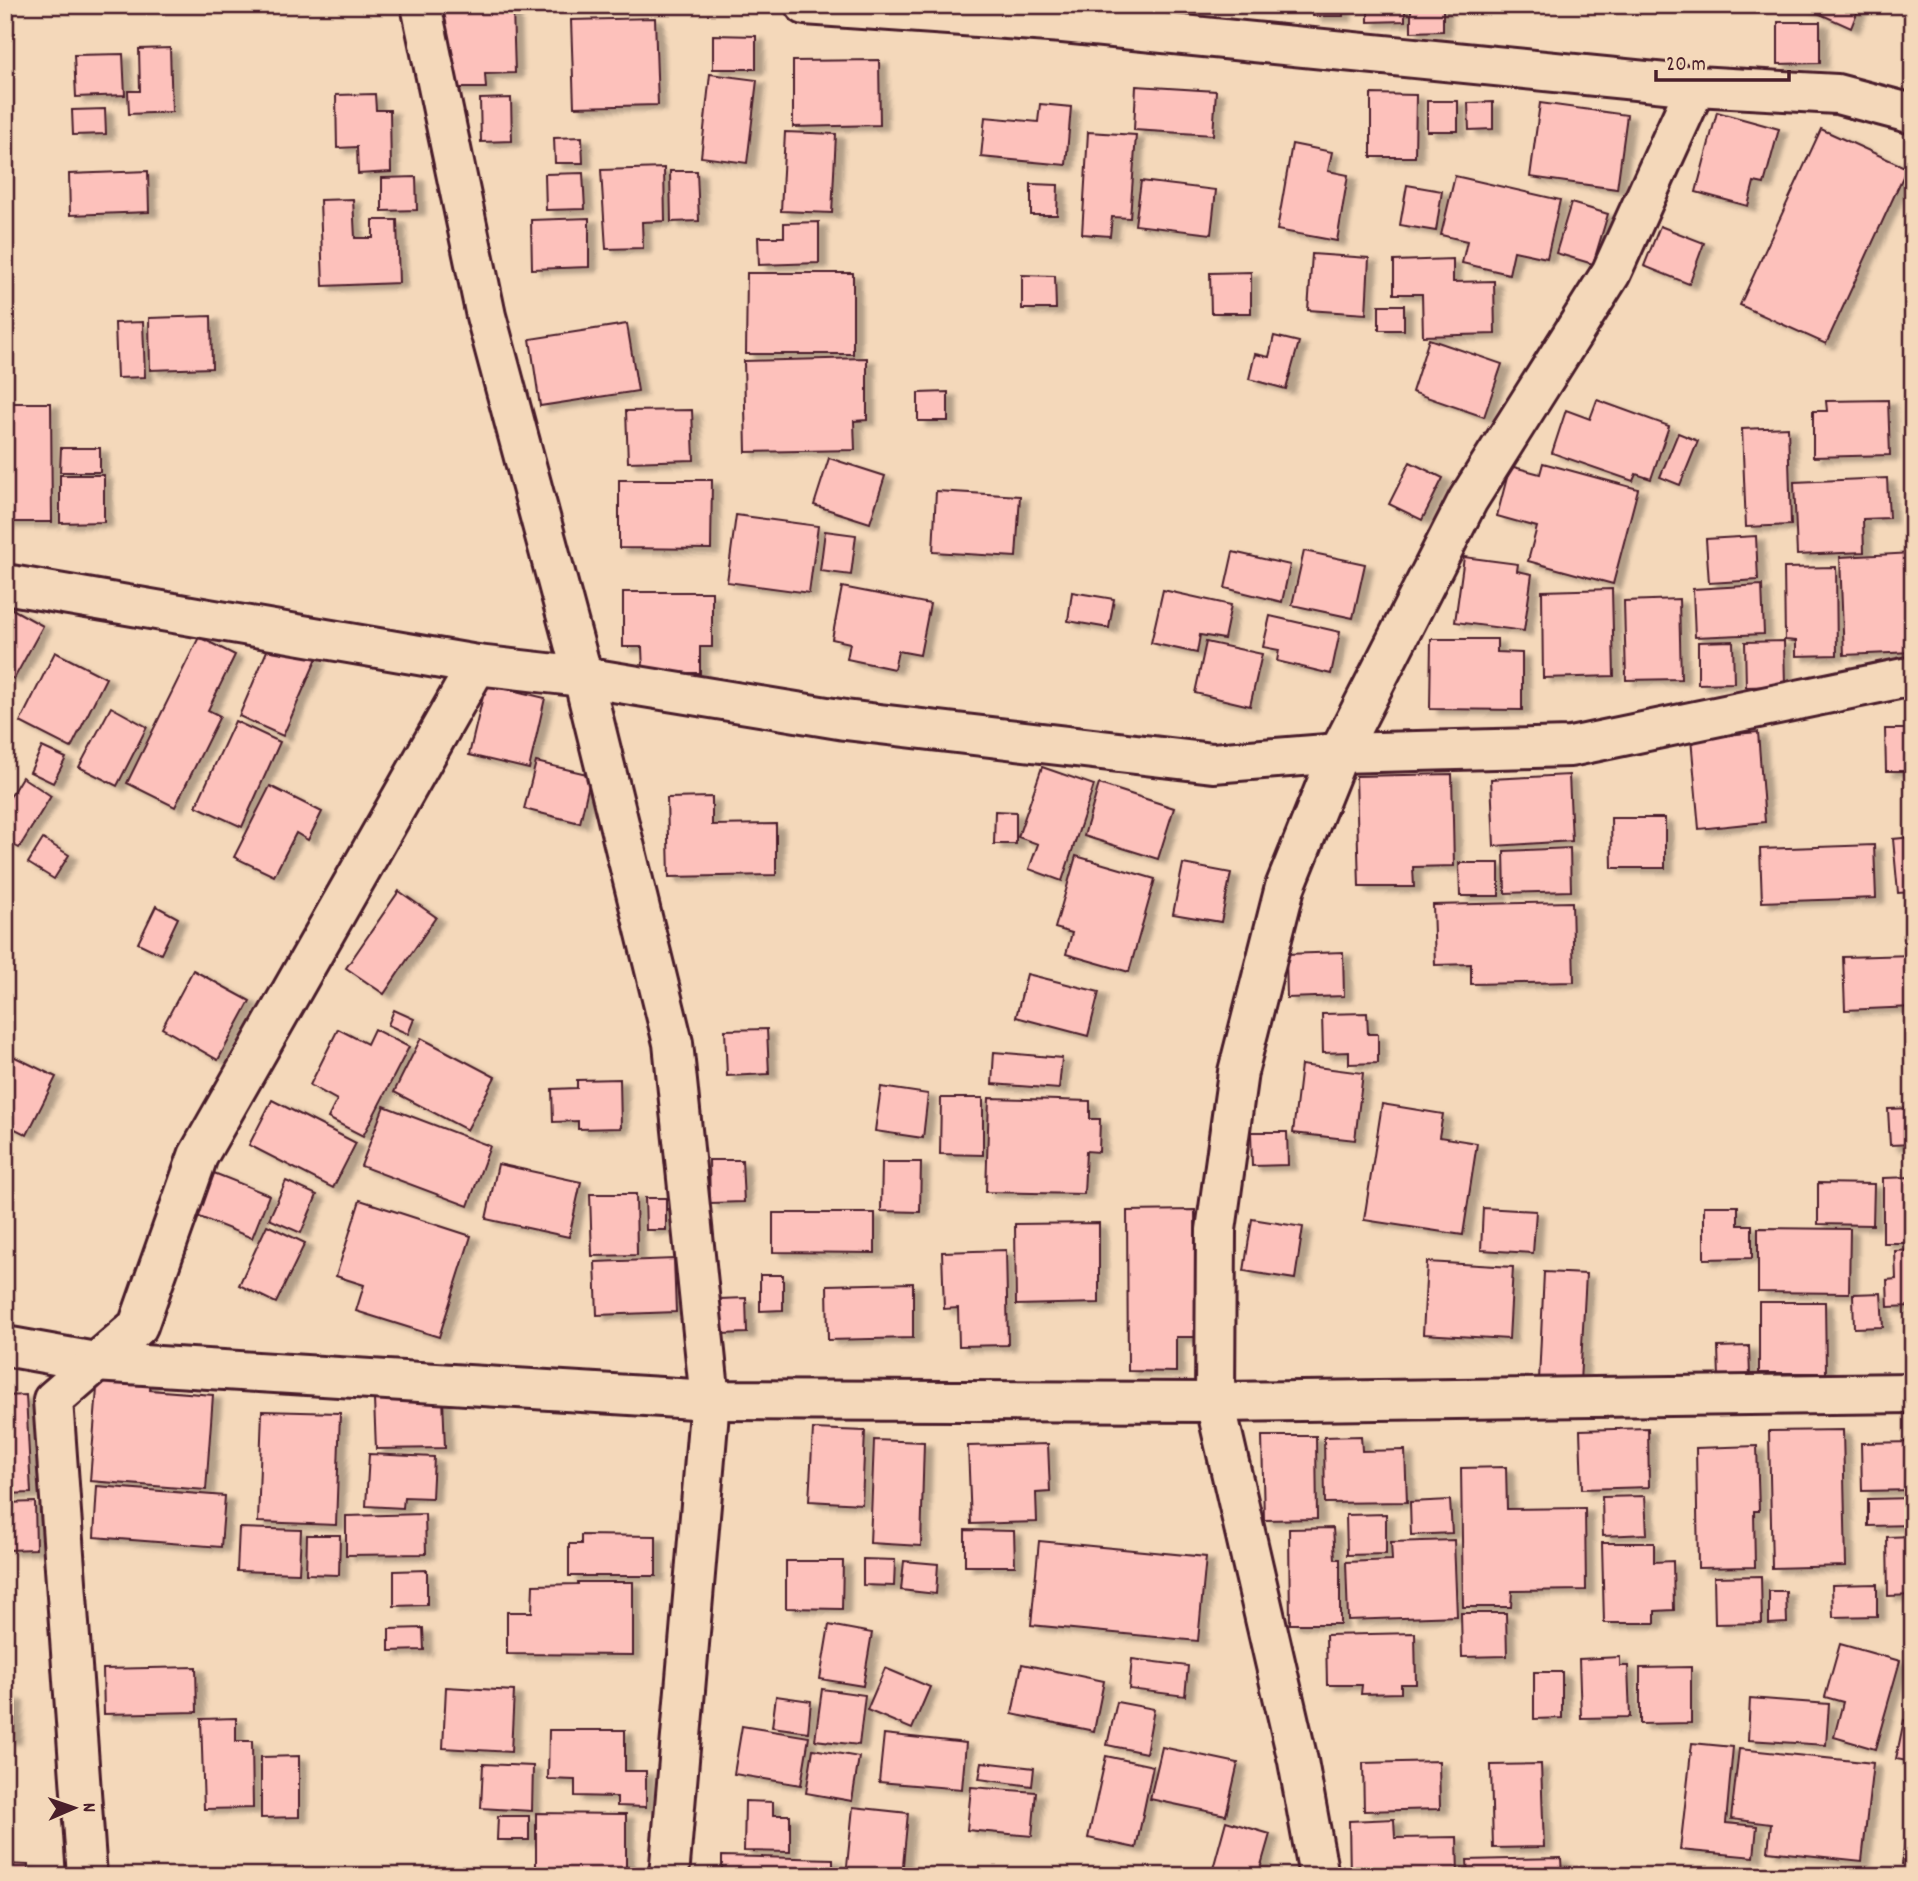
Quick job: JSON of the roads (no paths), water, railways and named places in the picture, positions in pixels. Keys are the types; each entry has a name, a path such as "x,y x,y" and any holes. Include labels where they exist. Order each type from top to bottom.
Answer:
{"street":[{"path":"421,5 486,316 583,677 673,1043 710,1400 669,1876"},
{"path":"805,5 1065,14 1696,86 1838,94 1913,114"},
{"path":"1319,1876 1298,1761 1215,1402 1216,1230 1238,1072 1285,887 1339,753 1468,500 1611,273 1696,86"},
{"path":"5,584 477,665 583,677 845,720 1213,763 1339,753 1570,747 1913,676"},
{"path":"87,1876 53,1400 138,1326 198,1156 477,665"},
{"path":"5,1346 95,1362 710,1400 1215,1402 1913,1393"}]}
